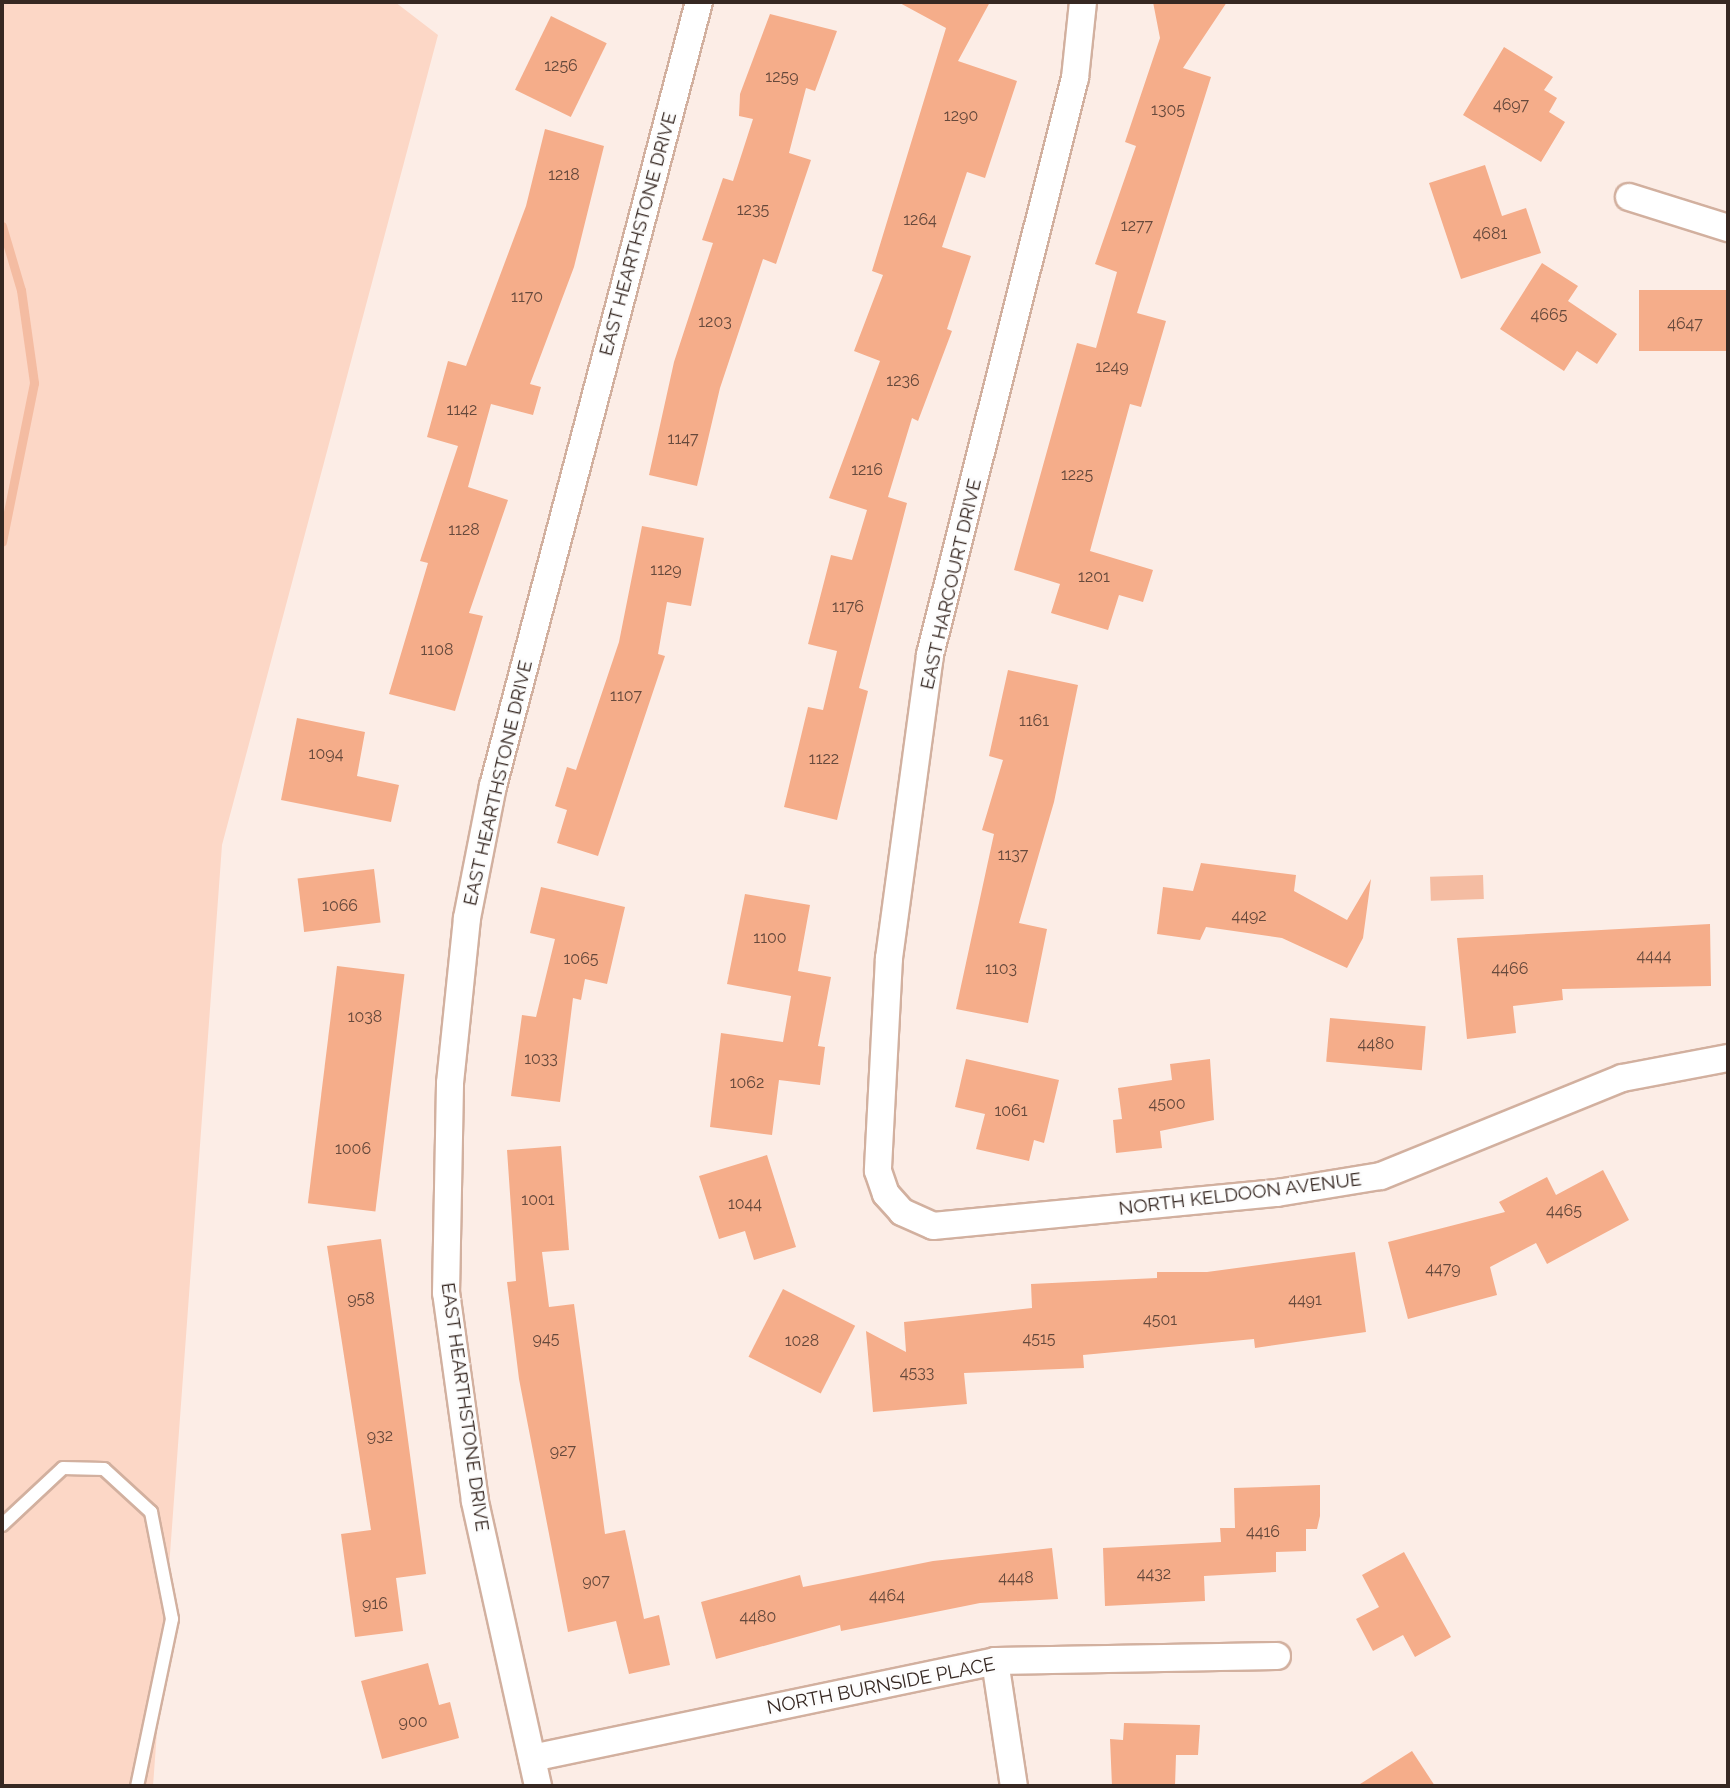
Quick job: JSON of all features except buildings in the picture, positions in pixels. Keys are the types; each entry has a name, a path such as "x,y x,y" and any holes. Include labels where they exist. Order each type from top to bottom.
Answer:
{"street":[{"name":"EAST HEARTHSTONE DRIVE","path":"537,1786 475,1501 446,1293 450,1083 467,918 493,786 699,2"},
{"name":"EAST HARCOURT DRIVE","path":"902,1212 878,1171 887,985 930,655 1075,78 1083,2"},
{"path":"1629,197 1728,229"},
{"name":"NORTH KELDOON AVENUE","path":"902,1212 933,1226 963,1226 1381,1176 1622,1078 1728,1058"},
{"name":"NORTH BURNSIDE PLACE","path":"532,1758 995,1661 1277,1656"},
{"path":"995,1661 1014,1786"}],"lane":[{"path":"2,1525 63,1468 104,1469 151,1511 172,1619 137,1786"}],"shaded area":[{"path":"2,2 395,2 438,35 222,845 153,1786 2,1786"},
{"path":"1483,875 1484,899 1431,901 1430,877"}],"waterway":[{"path":"2,226 21,290 34,383 2,542"}]}
